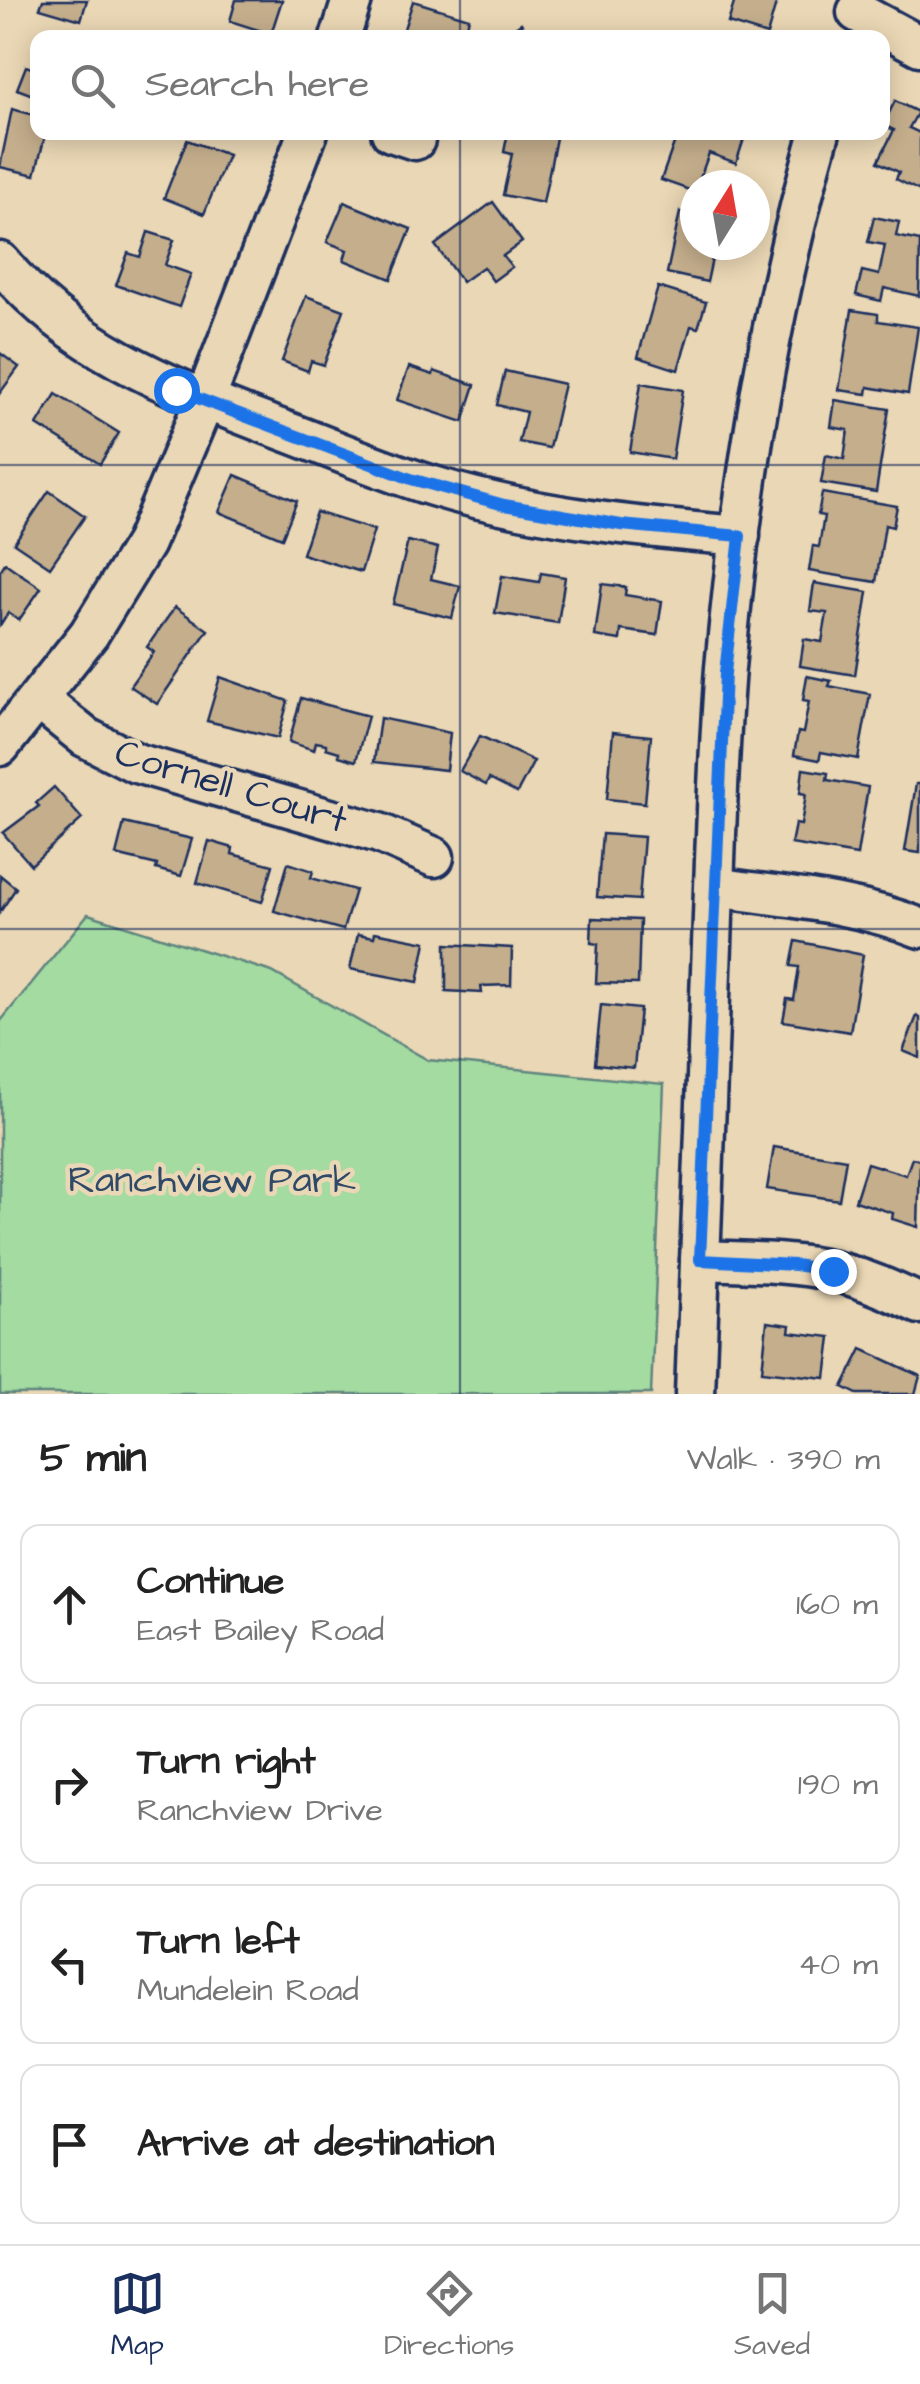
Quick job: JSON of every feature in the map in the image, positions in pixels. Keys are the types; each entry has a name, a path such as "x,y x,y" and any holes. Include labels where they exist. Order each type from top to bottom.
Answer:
{"street":[{"path":"343,30 352,0"},
{"path":"856,16 886,30"},
{"path":"890,32 920,46"},
{"path":"0,746 90,634 146,543 305,140"},
{"path":"695,1394 725,673 760,402 778,306 818,140"},
{"path":"0,262 59,321 105,353 166,385 411,479 504,505 621,525 740,536"},
{"name":"Cornell Court","path":"38,699 86,737 136,763 379,833 434,857"},
{"path":"715,887 853,908 892,916 920,928"},
{"path":"700,1260 833,1271 878,1284 920,1304"}],"green space":[{"name":"Ranchview Park","path":"88,914 272,972 428,1060 664,1084 651,1394 0,1394 0,1022"}],"building":[{"path":"43,0 87,0 81,20 40,8"},
{"path":"236,0 282,0 272,30 230,21"},
{"path":"735,0 777,0 768,30 751,30 728,23"},
{"path":"413,1 469,18 465,30 404,30"},
{"path":"26,66 30,68 30,94 17,89"},
{"path":"895,101 918,112 909,128 920,133 920,191 896,179 899,172 878,162 894,130 890,128 890,111"},
{"path":"12,109 30,114 30,140 44,140 35,175 0,167"},
{"path":"187,140 228,155 204,214 164,198"},
{"path":"506,140 556,140 543,203 503,195 512,154 504,152"},
{"path":"675,140 744,140 736,163 709,153 703,170 680,170 680,187 661,180"},
{"path":"344,202 411,229 391,279 344,260 347,250 327,242"},
{"path":"493,202 522,242 503,256 512,267 493,281 483,267 462,282 435,245"},
{"path":"680,212 680,260 712,260 707,282 667,273"},
{"path":"874,217 899,222 896,236 920,241 919,296 884,288 881,301 856,295 862,271 879,275 885,245 868,242"},
{"path":"148,232 174,240 165,265 191,274 179,307 116,285 128,253 140,257"},
{"path":"658,287 706,302 698,328 691,326 678,370 638,357"},
{"path":"306,296 344,310 324,365 311,361 308,371 282,361"},
{"path":"852,310 878,314 878,321 918,327 908,394 868,387 867,394 839,390"},
{"path":"0,353 19,367 0,393"},
{"path":"409,367 475,385 463,422 397,400"},
{"path":"505,371 564,384 549,448 519,442 526,412 497,405"},
{"path":"641,383 683,390 672,459 630,452"},
{"path":"56,394 119,433 100,464 37,425"},
{"path":"835,400 889,409 876,492 821,483 826,455 844,459 848,430 831,427"},
{"path":"235,475 297,501 282,538 219,512"},
{"path":"49,491 85,516 50,567 14,543"},
{"path":"822,493 897,506 893,527 885,525 876,582 809,571 813,546 819,547 824,516 818,515"},
{"path":"316,512 374,530 361,572 302,554"},
{"path":"408,541 438,548 431,579 460,586 452,618 393,604"},
{"path":"5,563 41,588 19,620 8,613 0,625 0,571"},
{"path":"541,573 565,577 558,623 495,613 502,576 539,582"},
{"path":"814,583 868,592 855,675 800,666 804,639 822,642 827,613 810,611"},
{"path":"602,584 626,587 625,595 662,601 657,635 621,630 620,640 595,636"},
{"path":"175,607 208,630 157,704 130,686 154,652 147,647"},
{"path":"807,676 831,681 829,686 870,694 858,759 821,752 819,760 794,755 809,701 803,700"},
{"path":"220,677 288,701 278,738 207,721"},
{"path":"301,698 368,716 356,761 339,756 326,744 316,742 314,750 289,742"},
{"path":"380,718 450,733 446,770 374,762"},
{"path":"613,732 651,736 645,803 607,799"},
{"path":"480,736 534,761 517,793 489,779 486,785 460,771"},
{"path":"803,769 828,773 827,780 868,787 857,855 791,844 795,824 801,825 806,794 800,793"},
{"path":"916,784 920,784 920,853 905,851"},
{"path":"54,787 82,819 31,865 3,833 39,806 36,803"},
{"path":"124,823 192,839 181,876 156,869 157,865 116,855"},
{"path":"602,834 644,837 639,900 597,897"},
{"path":"209,841 233,848 232,854 273,865 262,902 197,883"},
{"path":"288,863 313,871 311,878 355,890 343,930 274,911"},
{"path":"0,875 16,888 0,912"},
{"path":"592,918 640,920 638,984 596,983 598,944 591,943"},
{"path":"375,932 426,942 418,982 350,969 358,934 374,937"},
{"path":"796,941 863,955 850,1032 783,1021 787,999 794,1000 799,967 791,966"},
{"path":"446,944 512,948 511,985 481,986 482,993 446,991"},
{"path":"601,1005 640,1009 634,1068 595,1064"},
{"path":"917,1016 920,1018 920,1058 903,1051"},
{"path":"774,1147 846,1159 839,1200 767,1189"},
{"path":"912,1158 920,1160 918,1227 892,1219 893,1213 855,1201 867,1163 906,1175"},
{"path":"767,1322 790,1325 789,1332 831,1337 826,1378 762,1371"},
{"path":"862,1349 920,1376 915,1394 857,1394 843,1387"}],"route":[{"path":"176,390 411,479 504,505 621,525 740,536 725,673 700,1260 833,1271"}]}
